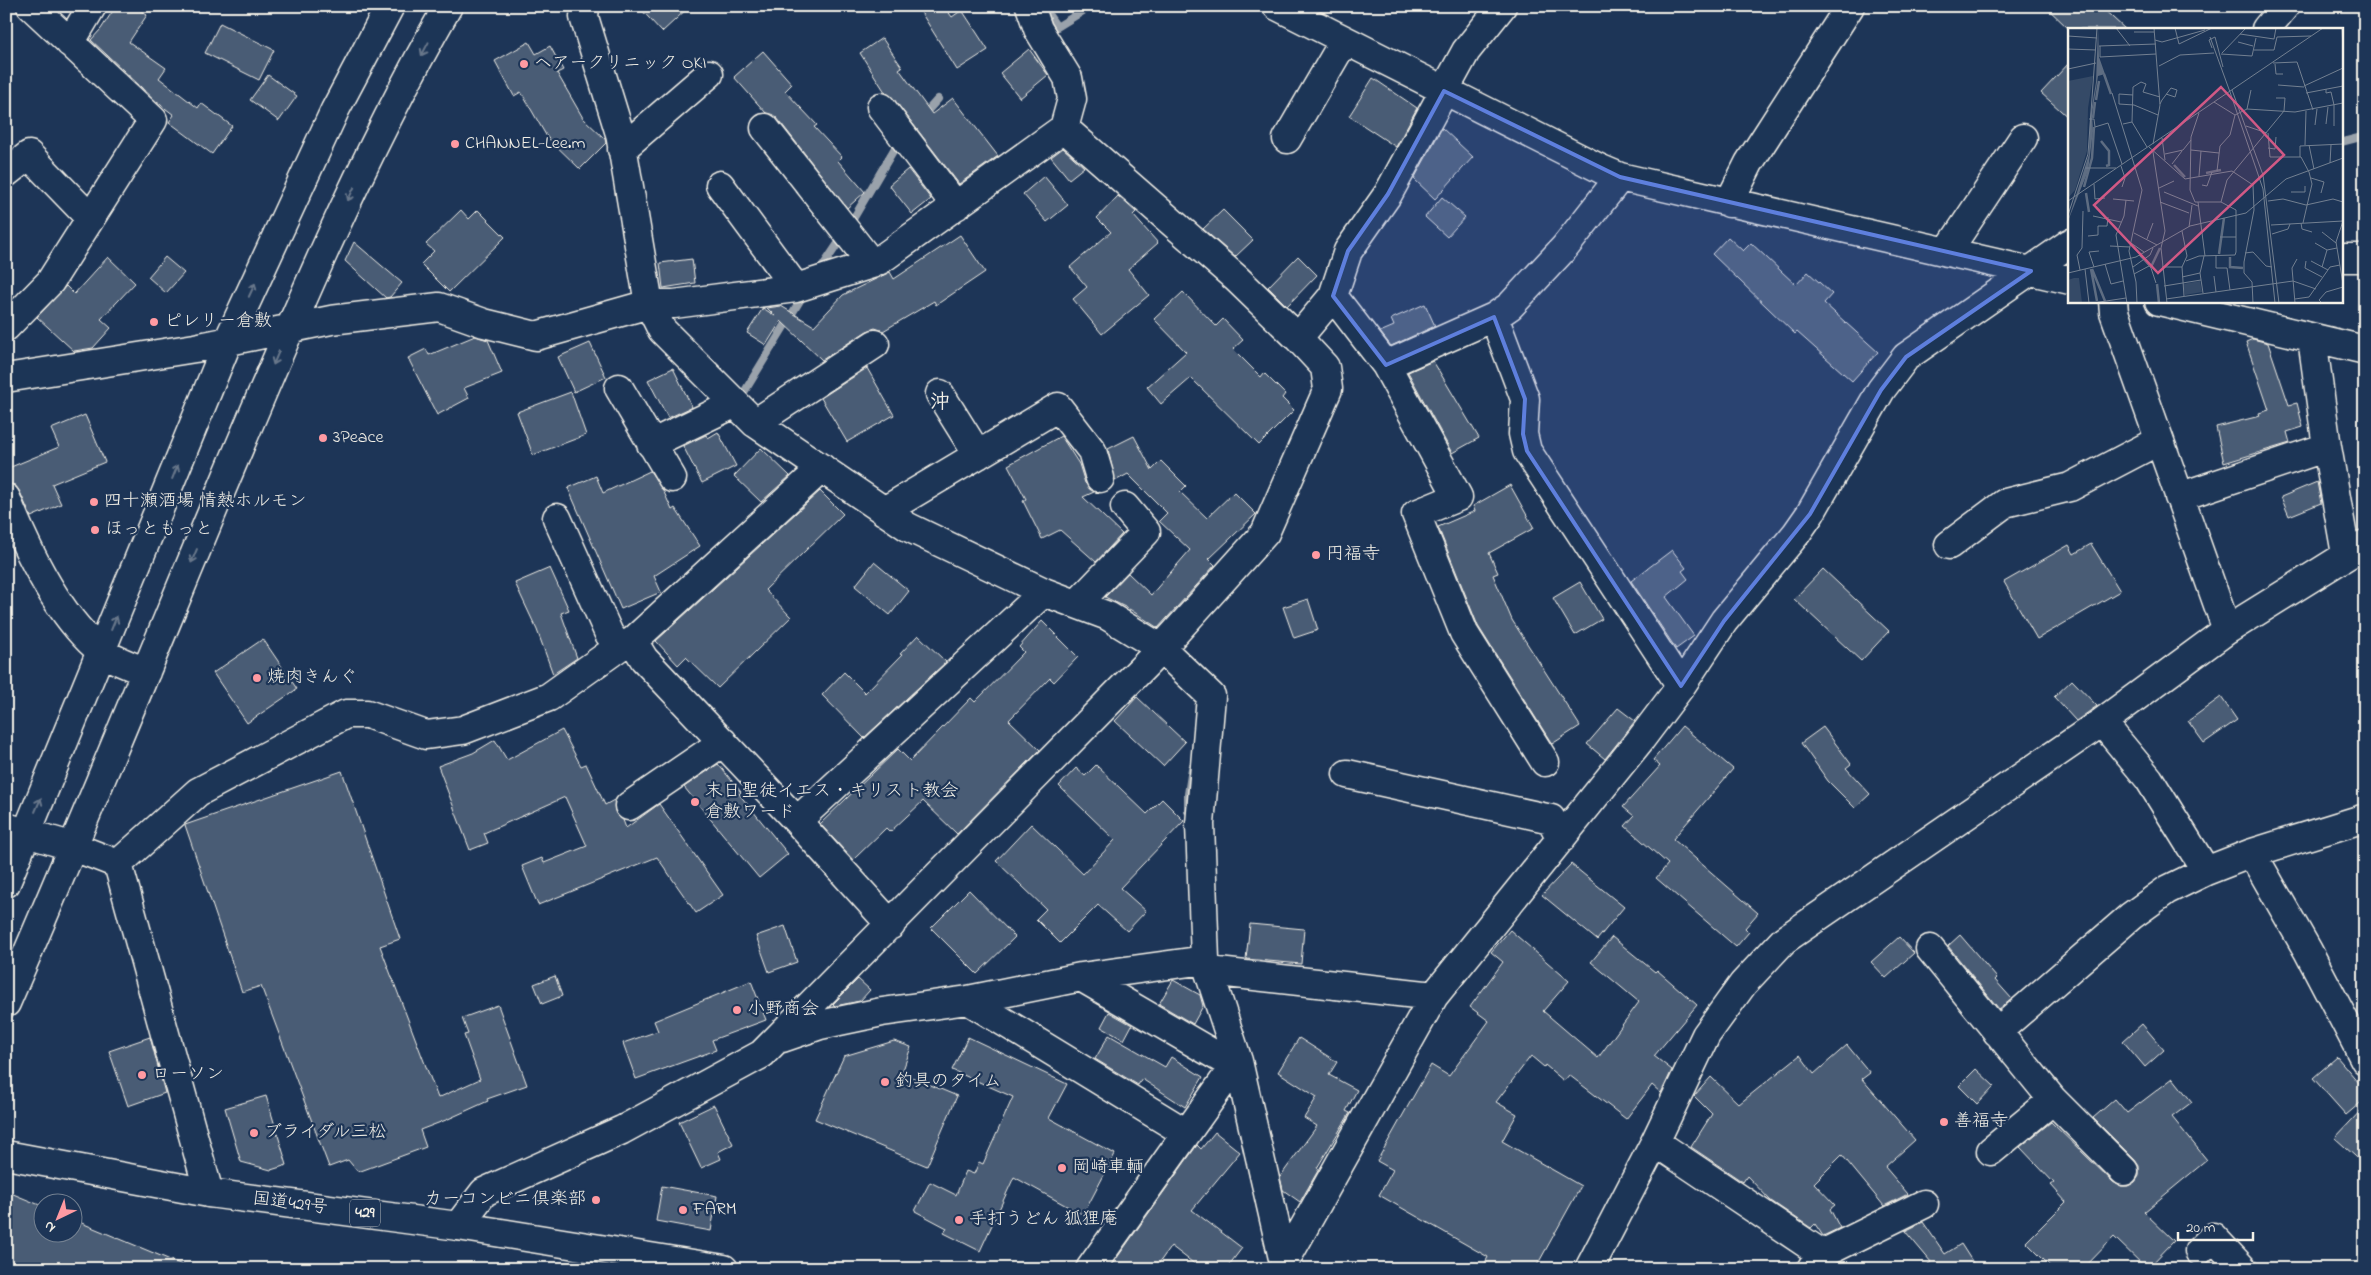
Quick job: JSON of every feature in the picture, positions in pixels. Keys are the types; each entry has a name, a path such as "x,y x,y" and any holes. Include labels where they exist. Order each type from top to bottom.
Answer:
{"main road":[{"path":"6,327 50,282 153,120 31,6"},
{"path":"70,42 92,6"},
{"path":"6,882 16,830 102,652 228,341 335,110 390,6"},
{"path":"6,1003 74,847 288,329 372,148 448,6"},
{"path":"585,6 584,17 620,134 648,304 662,330 734,404 815,474 884,511 908,527 1039,597 1077,604 1108,616 1211,696 1200,824 1207,965 1236,1063 1283,1266"},
{"path":"6,378 228,341 331,320 439,307 484,323 536,336 648,304 674,304 806,285 872,264 1064,128 1072,99 1068,78 1038,29 1030,6"},
{"path":"1276,6 1620,177 2068,280"},
{"path":"1298,338 1333,296 1348,251 1388,194 1466,51 1502,6"},
{"path":"1729,203 1749,162 1850,6"},
{"path":"1287,139 1344,41"},
{"path":"622,149 710,74"},
{"path":"881,107 956,206"},
{"path":"765,128 872,264"},
{"path":"458,1226 484,1192 622,1130 762,1054 1156,654 1265,533 1328,389 1325,367 1238,279 1064,128"},
{"path":"1947,252 2023,138"},
{"path":"6,173 28,155 90,218"},
{"path":"1386,365 1494,317 1510,306 1565,247 1620,177"},
{"path":"720,185 806,285"},
{"path":"1283,1266 1434,996 1681,686 1724,621 1796,534 1810,514 1880,390 1906,358 2068,245"},
{"path":"2344,258 2365,258"},
{"path":"1333,296 1386,365 1458,497 1416,514 1464,634 1545,762"},
{"path":"2113,302 2114,312 2158,441 2227,630"},
{"path":"2170,302 2365,350"},
{"path":"1494,317 1525,399 1523,434 1527,451 1681,686"},
{"path":"1589,1269 1661,1146 1706,1035 1743,984 1784,940 2105,727 2227,630 2355,549 2327,447 2312,338"},
{"path":"755,423 875,344"},
{"path":"619,388 672,478"},
{"path":"940,394 978,455"},
{"path":"651,444 734,404"},
{"path":"884,511 1058,407 1092,451 1100,478"},
{"path":"1949,544 2006,503 2070,487 2158,441"},
{"path":"2179,497 2327,447"},
{"path":"118,864 198,792 346,714 368,714 426,735 463,730 549,697 626,644 815,474"},
{"path":"6,498 22,539 70,621 102,652 146,672"},
{"path":"1077,604 1146,532 1125,507"},
{"path":"557,518 609,634 626,644 644,659 797,821 891,925"},
{"path":"797,821 1039,597"},
{"path":"2105,727 2149,779 2206,871"},
{"path":"629,806 723,742"},
{"path":"1347,774 1551,819 1561,839"},
{"path":"1997,1032 2131,916 2167,890 2206,871 2252,853 2365,818"},
{"path":"16,830 74,847 118,864"},
{"path":"2252,853 2308,951 2357,1021 2365,1060"},
{"path":"118,864 209,1193"},
{"path":"1930,949 2053,1100 2124,1171"},
{"path":"777,1039 820,1025 882,1012 968,1000 1081,977 1207,965 1434,996"},
{"path":"1081,977 1236,1063"},
{"path":"968,1000 1186,1133"},
{"path":"1090,1269 1236,1063"},
{"path":"1991,1152 2053,1100"},
{"path":"1661,1146 1816,1261 1924,1204"},
{"name":"国道429号","path":"6,1156 209,1193 458,1226 724,1269"},
{"path":"2199,1251 2213,1237 2243,1269"}],"highlighted area":[{"path":"1444,91 1620,177 2031,271 1906,357 1881,390 1810,514 1724,621 1681,686 1527,451 1523,434 1525,399 1494,317 1386,365 1333,296 1348,251 1388,194"}],"building":[{"path":"116,6 134,6 147,15 129,42 166,68 159,78 198,108 201,103 232,126 212,154 169,122 174,115 157,102 91,40 101,29"},
{"path":"638,6 690,6 662,32"},
{"path":"917,6 944,6 952,17 962,10 988,50 957,70"},
{"path":"2045,6 2100,6 2124,28 2068,28"},
{"path":"220,23 274,50 259,80 205,53"},
{"path":"882,38 902,67 899,69 932,114 953,98 998,156 959,184 893,98 885,92 860,53"},
{"path":"529,42 536,54 550,46 563,70 557,73 583,118 605,139 606,143 580,169 547,137 521,92 514,96 495,61"},
{"path":"1029,49 1048,75 1020,98 1000,73"},
{"path":"763,51 792,84 785,91 817,125 814,127 842,157 838,161 865,192 847,208 777,118 766,113 734,77"},
{"path":"2068,64 2068,117 2041,93"},
{"path":"268,75 297,96 279,121 250,100"},
{"path":"1373,78 1417,108 1396,147 1349,116"},
{"path":"1442,128 1473,157 1435,199 1414,179"},
{"path":"1063,148 1084,167 1069,179 1051,157"},
{"path":"908,169 931,199 912,214 889,185"},
{"path":"1044,176 1068,205 1047,222 1023,194"},
{"path":"1118,196 1136,212 1133,215 1158,243 1128,269 1149,295 1102,334 1073,299 1087,287 1070,267 1111,232 1097,218"},
{"path":"1442,197 1465,217 1447,237 1425,217"},
{"path":"461,210 469,219 478,210 505,237 449,292 421,264 434,251 426,244"},
{"path":"1223,210 1253,240 1235,257 1203,229"},
{"path":"960,235 985,272 936,305 934,301 883,331 875,328 867,331 822,360 781,321 766,345 747,333 763,308 775,316 767,308 781,306 814,326 843,295 890,272 894,279"},
{"path":"1728,237 1743,251 1751,243 1796,285 1808,272 1832,294 1824,303 1878,352 1852,381 1797,332 1795,334 1712,254"},
{"path":"354,242 402,283 390,297 386,298 345,261"},
{"path":"1298,256 1317,275 1287,306 1268,287"},
{"path":"108,257 135,283 101,319 111,328 93,348 74,351 37,317 66,286 74,294"},
{"path":"165,257 184,273 166,293 148,277"},
{"path":"692,259 695,283 663,288 660,263"},
{"path":"1183,292 1216,326 1223,319 1243,340 1233,349 1261,377 1264,373 1285,394 1282,398 1294,410 1259,445 1191,378 1161,404 1147,387 1186,352 1154,319"},
{"path":"1425,304 1435,326 1391,346 1380,332 1394,326 1391,319"},
{"path":"475,336 488,340 502,373 464,388 469,398 437,415 408,358 426,349 429,355"},
{"path":"2253,339 2268,343 2289,405 2297,403 2303,427 2287,432 2290,443 2224,463 2216,427 2260,416 2259,413 2269,410 2246,342"},
{"path":"590,343 606,377 574,392 558,357"},
{"path":"1433,361 1479,438 1452,453 1408,372"},
{"path":"673,368 692,407 668,418 648,380"},
{"path":"867,368 894,415 847,442 821,398"},
{"path":"571,392 586,435 533,455 517,412"},
{"path":"85,415 105,462 52,484 61,504 31,517 15,485 6,483 6,469 59,447 51,429"},
{"path":"718,432 736,466 702,483 683,446 706,435 708,438"},
{"path":"1061,436 1079,464 1085,483 1094,492 1083,497 1122,534 1096,562 1060,530 1042,539 1023,501 1026,499 1008,465"},
{"path":"1134,436 1152,470 1161,461 1186,486 1180,492 1207,518 1234,492 1256,514 1209,559 1215,565 1158,628 1131,610 1105,597 1128,573 1151,595 1190,550 1159,521 1167,513 1128,474 1115,481 1108,449"},
{"path":"761,448 790,476 761,502 734,476"},
{"path":"650,471 663,490 672,510 675,508 700,546 654,576 661,592 621,609 568,488 596,476 603,493"},
{"path":"2317,482 2321,503 2289,516 2281,497"},
{"path":"1510,485 1534,528 1489,553 1498,573 1493,575 1512,620 1580,726 1552,744 1478,626 1438,527 1475,511 1473,506"},
{"path":"820,491 843,514 765,590 791,617 718,688 686,657 678,665 656,641"},
{"path":"2091,544 2120,591 2037,639 2004,582 2069,545 2074,554"},
{"path":"1672,550 1686,568 1682,571 1688,579 1666,597 1694,636 1676,649 1631,581"},
{"path":"874,562 909,591 890,615 855,586"},
{"path":"550,568 569,610 561,613 577,658 553,674 537,630 515,583"},
{"path":"1823,569 1889,631 1861,661 1794,599"},
{"path":"1580,582 1602,619 1575,635 1553,598"},
{"path":"1308,599 1318,630 1294,638 1283,607"},
{"path":"1042,621 1078,657 1054,682 1050,678 1009,720 1040,750 957,834 923,801 890,832 886,828 853,860 820,824 898,749 910,761 971,698 975,702 1024,652 1019,647"},
{"path":"918,635 946,662 864,738 822,695 844,672 865,693 902,655 900,654"},
{"path":"263,639 297,689 247,723 213,673"},
{"path":"2072,680 2097,706 2076,721 2054,697"},
{"path":"1137,697 1185,742 1163,766 1115,721"},
{"path":"2221,697 2237,720 2204,743 2188,721"},
{"path":"1618,708 1635,721 1605,759 1587,744"},
{"path":"1682,726 1733,769 1673,839 1758,913 1745,928 1749,932 1736,947 1656,878 1668,864 1625,826 1634,816 1623,807 1660,766 1653,760"},
{"path":"1823,727 1851,764 1846,768 1870,794 1855,808 1828,781 1801,743"},
{"path":"562,730 581,766 586,764 605,805 614,800 616,814 623,820 626,828 659,804 723,895 696,913 657,857 538,905 522,866 542,858 544,863 587,846 565,797 484,833 488,843 470,850 438,766 473,753 495,740 507,760"},
{"path":"718,764 741,792 739,794 788,854 759,878 684,787"},
{"path":"1096,765 1147,814 1162,799 1184,821 1120,888 1146,911 1127,931 1098,905 1060,943 1036,919 1046,909 996,861 1031,824 1083,874 1115,840 1059,786 1076,768 1085,776"},
{"path":"342,771 400,939 380,946 438,1098 480,1079 464,1035 468,1034 462,1018 498,1005 527,1085 487,1099 488,1101 420,1130 426,1147 358,1172 348,1160 329,1167 261,986 242,992 185,825"},
{"path":"1571,864 1624,907 1597,940 1542,895"},
{"path":"969,890 1015,937 977,974 931,928"},
{"path":"1250,924 1304,929 1301,964 1246,959"},
{"path":"785,926 797,962 769,972 756,936"},
{"path":"1510,930 1569,981 1543,1011 1598,1058 1639,1002 1591,962 1612,937 1655,972 1657,970 1697,1005 1654,1056 1672,1070 1661,1093 1652,1085 1626,1119 1569,1075 1564,1081 1531,1056 1496,1102 1517,1114 1502,1141 1581,1186 1535,1269 1482,1269 1488,1257 1379,1195 1393,1170 1377,1161 1431,1065 1449,1076 1489,1021 1470,1007 1503,962 1491,952"},
{"path":"1960,935 1997,978 1995,980 2012,999 1999,1009 1948,946"},
{"path":"1899,937 1914,953 1886,978 1871,962"},
{"path":"555,976 562,996 542,1004 534,984"},
{"path":"858,979 870,990 860,1001 835,1006 833,1004"},
{"path":"1173,980 1200,995 1203,1006 1193,1024 1159,1004"},
{"path":"751,981 766,1020 712,1040 716,1050 636,1079 623,1043 658,1031 654,1021"},
{"path":"1109,1012 1132,1025 1124,1040 1101,1027"},
{"path":"2142,1024 2164,1050 2145,1067 2123,1041"},
{"path":"1109,1035 1165,1067 1171,1057 1203,1077 1185,1107 1142,1079 1138,1085 1095,1059"},
{"path":"150,1037 165,1093 128,1106 109,1051"},
{"path":"968,1037 1067,1084 1049,1118 1115,1154 1083,1215 1014,1177 980,1251 944,1233 947,1228 915,1211 930,1182 956,1195 966,1171 974,1174 979,1162 983,1164 1013,1097 952,1070"},
{"path":"1299,1038 1337,1062 1329,1075 1357,1090 1346,1111 1350,1113 1317,1168 1319,1169 1300,1202 1283,1190 1280,1177 1317,1126 1304,1118 1317,1097 1278,1072"},
{"path":"894,1041 911,1047 902,1073 957,1096 927,1166 815,1119 844,1056"},
{"path":"1847,1045 1870,1073 1862,1079 1915,1140 1885,1167 1908,1194 1884,1206 1842,1155 1814,1183 1835,1205 1830,1209 1840,1228 1823,1236 1815,1224 1811,1228 1771,1201 1747,1176 1743,1182 1691,1147 1712,1114 1694,1096 1711,1077 1739,1104 1800,1055 1814,1074"},
{"path":"2337,1057 2365,1090 2365,1099 2346,1115 2313,1078"},
{"path":"1976,1069 1994,1086 1977,1104 1959,1086"},
{"path":"2173,1078 2192,1102 2172,1117 2207,1160 2144,1212 2174,1241 2147,1269 2114,1237 2083,1269 2053,1269 2026,1242 2066,1202 2051,1185 2054,1183 2020,1147 2051,1122 2113,1182 2120,1186 2128,1186 2135,1182 2139,1176 2139,1166 2093,1118 2115,1099 2127,1113"},
{"path":"266,1096 287,1165 271,1170 241,1162 225,1108"},
{"path":"714,1105 733,1144 718,1152 721,1159 701,1168 679,1122"},
{"path":"2365,1106 2365,1165 2335,1138"},
{"path":"1215,1132 1240,1152 1192,1210 1242,1248 1226,1269 1201,1269 1171,1246 1155,1269 1109,1269 1197,1145 1201,1149"},
{"path":"662,1186 717,1196 711,1231 656,1221"},
{"path":"6,1191 32,1202 32,1242 82,1242 82,1223 192,1269 6,1269"},
{"path":"1923,1222 1945,1254 1961,1244 1977,1269 1921,1269 1931,1262 1905,1231"}],"waterway":[{"path":"1045,16 1048,14 1057,27 1091,6"},
{"path":"849,226 896,146 938,99"},
{"path":"2344,141 2365,136"},
{"path":"819,272 843,236"},
{"path":"740,399 804,294"},
{"path":"1188,811 1188,794 1192,768"}],"place":[{"name":"ヘアークリニック OKI","path":"524,64"},
{"name":"CHANNEL-Lee.m","path":"455,144"},
{"name":"ピレリー倉敷","path":"154,322"},
{"name":"3Peace","path":"323,438"},
{"name":"四十瀬酒場 情熱ホルモン","path":"94,502"},
{"name":"ほっともっと","path":"95,530"},
{"name":"円福寺","path":"1316,555"},
{"name":"焼肉きんぐ","path":"257,678"},
{"name":"末日聖徒イエス・キリスト教会 倉敷ワード","path":"695,802"},
{"name":"小野商会","path":"737,1010"},
{"name":"ローソン","path":"142,1075"},
{"name":"釣具のタイム","path":"885,1082"},
{"name":"善福寺","path":"1944,1122"},
{"name":"ブライダル三松","path":"254,1133"},
{"name":"岡崎車輌","path":"1062,1168"},
{"name":"カーコンビニ倶楽部","path":"596,1200"},
{"name":"FARM","path":"683,1210"},
{"name":"手打うどん 狐狸庵","path":"959,1220"}],"district":[{"name":"沖","path":"940,403"}]}
